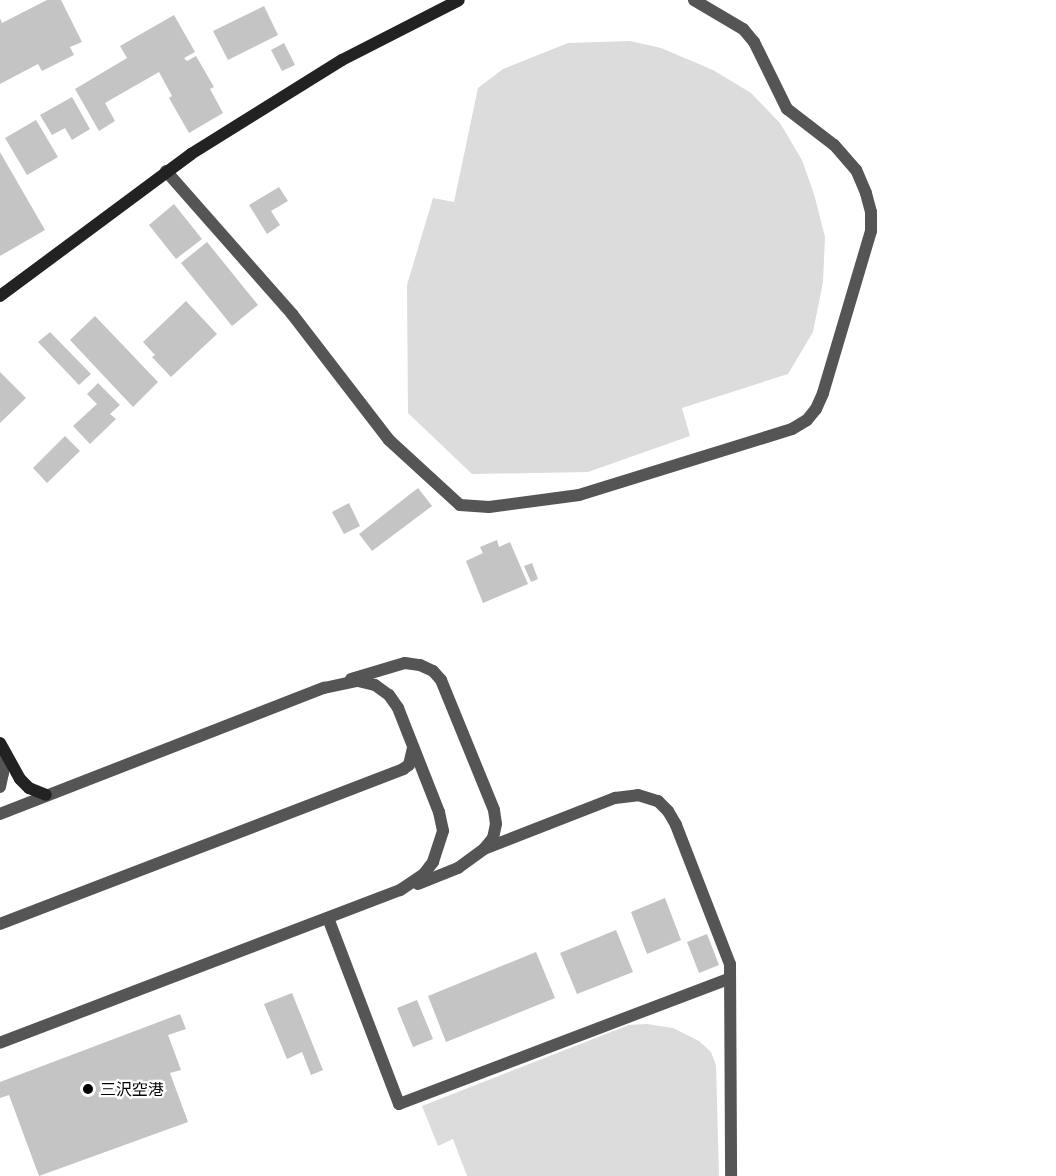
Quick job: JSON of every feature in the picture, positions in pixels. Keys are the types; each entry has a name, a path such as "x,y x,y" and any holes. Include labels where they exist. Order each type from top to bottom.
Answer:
{"street":[{"path":"0,296 166,171 342,60 459,0"},
{"path":"0,743 20,780 29,788 46,795"}],"lane":[{"path":"166,171 292,314 389,440 460,505 489,507 579,495 792,429 807,420 816,409 823,393 871,231 871,212 856,170 834,145 787,109 754,42 743,29 694,0"},
{"path":"0,814 324,688 405,663 432,671 447,692 494,810 496,824 493,838 484,849 458,868 0,1043"},
{"path":"324,688 358,681 375,685 389,695 398,708 439,812 443,831 434,862 424,874 400,890"},
{"path":"0,743 3,773 0,787"},
{"path":"0,924 403,769 409,765 414,746"},
{"path":"484,849 628,795 648,797 658,801 668,811 676,825 730,964 730,1176"},
{"path":"494,810 508,829 515,832 531,831"},
{"path":"328,918 399,1104 730,978"}],"shaded area":[{"path":"630,41 661,48 713,70 751,93 780,123 802,160 825,237 823,282 813,332 788,374 682,408 690,436 588,472 472,474 408,413 407,285 433,198 454,202 478,88 503,69 568,43"},
{"path":"647,1024 673,1028 699,1041 711,1052 716,1065 719,1176 467,1176 453,1139 438,1146 422,1106 629,1025"}],"building":[{"path":"47,0 61,0 82,42 70,47 74,55 42,71 38,64 0,84 0,18 2,23"},
{"path":"264,6 278,35 228,60 213,31"},
{"path":"174,15 195,52 184,58 187,61 196,56 214,87 210,89 223,113 189,133 169,98 172,96 159,72 105,103 115,121 99,131 75,89 127,58 120,46"},
{"path":"284,43 295,65 282,71 271,50"},
{"path":"72,97 90,129 72,140 65,128 52,135 40,115"},
{"path":"36,120 58,157 27,175 5,138"},
{"path":"0,152 45,230 0,256"},
{"path":"279,187 288,201 271,211 280,225 267,234 249,205"},
{"path":"174,204 202,239 176,259 149,225"},
{"path":"207,242 258,305 232,326 181,263"},
{"path":"186,301 217,334 171,377 152,357 155,355 143,342"},
{"path":"95,316 158,382 133,407 70,340"},
{"path":"50,332 91,374 79,385 38,342"},
{"path":"0,372 26,398 0,423"},
{"path":"98,383 120,405 110,414 116,419 90,444 73,426 97,404 87,394"},
{"path":"65,436 80,451 47,483 33,468"},
{"path":"418,488 432,506 372,551 359,534"},
{"path":"349,503 360,526 344,534 332,512"},
{"path":"497,540 499,547 510,542 528,584 483,603 466,561 483,553 480,547"},
{"path":"532,563 538,579 531,582 524,566"},
{"path":"665,898 681,940 647,954 631,912"},
{"path":"616,930 633,972 577,994 560,953"},
{"path":"707,934 719,965 699,973 687,942"},
{"path":"536,952 555,998 446,1042 428,996"},
{"path":"292,993 323,1070 311,1075 302,1052 287,1059 264,1004"},
{"path":"417,1000 433,1039 413,1047 397,1008"},
{"name":"三沢空港","path":"180,1014 186,1029 168,1035 181,1070 170,1073 188,1122 39,1176 9,1095 0,1098 0,1082"}],"place":[{"name":"三沢空港","path":"88,1089"}]}
